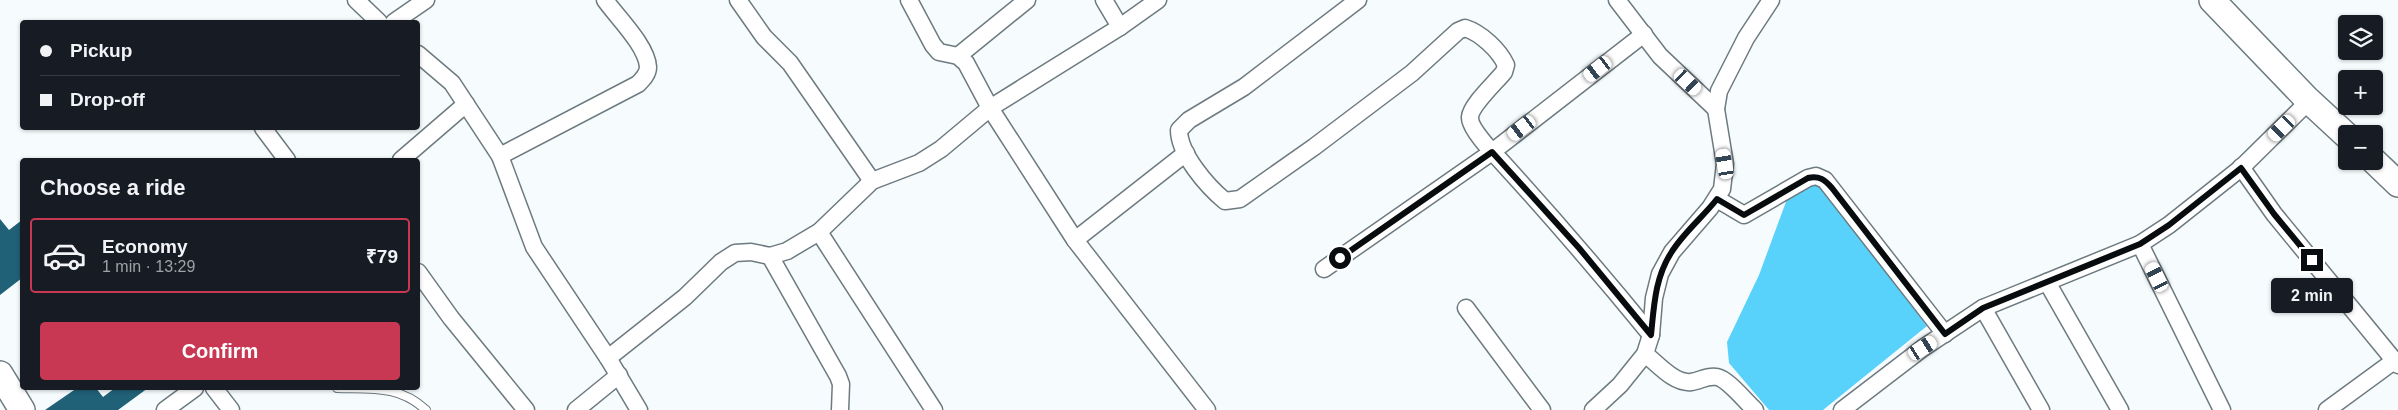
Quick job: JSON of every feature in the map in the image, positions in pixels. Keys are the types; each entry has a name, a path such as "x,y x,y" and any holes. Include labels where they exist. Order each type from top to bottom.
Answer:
{"main road":[{"path":"2212,0 2338,128"},
{"path":"2383,170 2398,184"},
{"path":"0,374 22,410"}],"street":[{"path":"356,0 377,20"},
{"path":"397,20 426,0"},
{"path":"500,156 638,84 645,78 648,68 642,50 605,0"},
{"path":"738,0 764,36 790,63 872,182"},
{"path":"909,0 933,45 939,52 958,56 966,64 990,108 1075,240 1207,410"},
{"path":"958,56 1026,0"},
{"path":"1104,0 1120,27"},
{"path":"608,358 685,297 721,262 735,253 751,252 770,256 787,251 819,232 872,182 920,163 942,149 990,108 1120,27 1158,0"},
{"path":"1358,0 1244,87 1190,120 1179,130 1179,141 1212,190 1225,201 1240,199 1345,125 1412,73 1465,28 1477,32 1504,59 1506,65 1504,72 1472,110 1470,119 1472,126 1492,152 1579,248 1651,335"},
{"path":"1617,0 1660,56 1716,109"},
{"path":"1593,410 1620,385 1645,354 1651,335 1654,298 1660,274 1672,252 1717,199 1722,189 1725,164 1716,109 1725,77 1746,38 1771,0"},
{"path":"1324,268 1492,152 1644,34"},
{"path":"420,56 452,83 500,156 534,247 619,375 639,410"},
{"path":"1842,410 1923,348 1983,308 2140,244 2169,225 2241,168 2309,101"},
{"path":"403,158 466,104"},
{"path":"264,130 285,158"},
{"path":"1075,240 1186,153"},
{"path":"2241,168 2274,214 2396,363 2327,410"},
{"path":"1717,199 1744,215 1808,178 1816,176 1825,180 1945,334"},
{"path":"819,232 934,410"},
{"path":"2140,244 2222,410"},
{"path":"770,256 838,376 841,384 840,410"},
{"path":"420,275 451,318 526,410"},
{"path":"2047,282 2120,410"},
{"path":"1466,308 1542,410"},
{"path":"1983,308 2041,410"},
{"path":"1645,354 1675,379 1683,382 1691,382 1708,376 1719,377 1755,410"},
{"path":"576,410 619,375"},
{"path":"165,410 192,390"},
{"path":"216,390 231,410"}],"lane":[{"path":"389,390 401,392 416,400 426,410"}],"water":[{"path":"1818,182 1927,326 1823,410 1769,410 1729,363 1727,342 1759,275 1790,191"}],"building":[{"path":"0,219 9,230 20,222 20,280 0,295"},
{"path":"74,390 98,390 103,397 112,390 145,390 118,410 45,410"}],"route":[{"path":"1340,258 1492,152 1579,248 1651,335 1654,298 1660,274 1672,252 1717,199 1744,215 1753,212 1808,178 1816,176 1825,180 1832,188 1945,334 1983,308 2002,299 2069,274 2140,244 2193,207 2241,168 2274,214 2312,260"}]}
